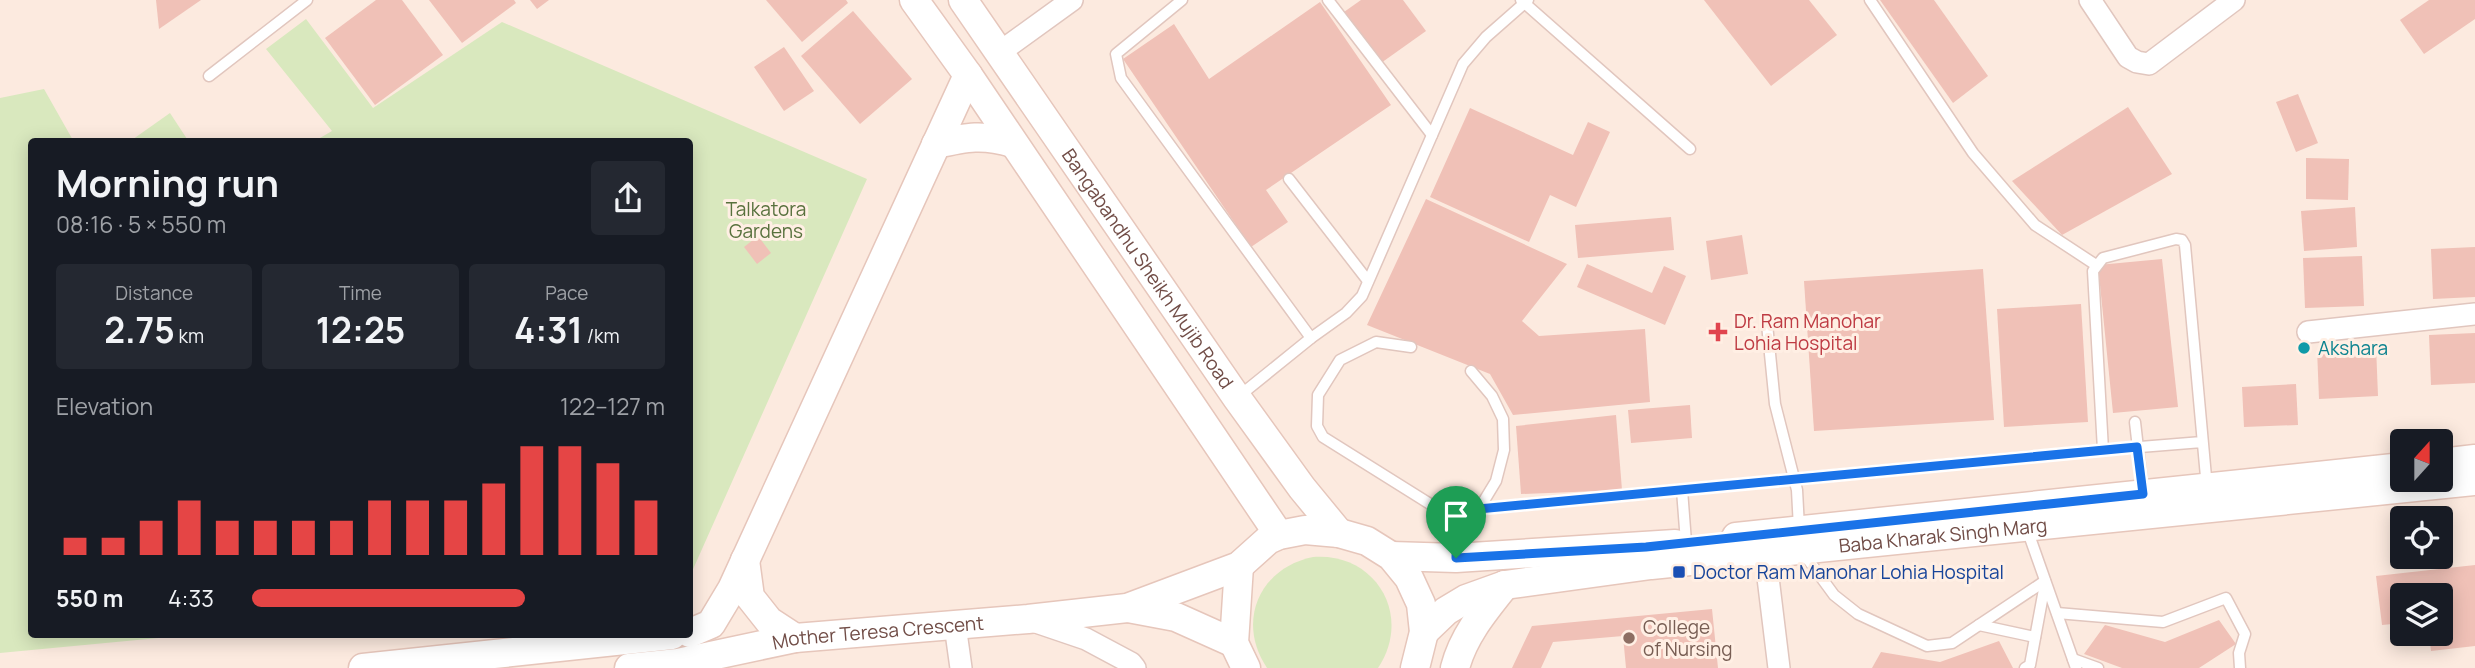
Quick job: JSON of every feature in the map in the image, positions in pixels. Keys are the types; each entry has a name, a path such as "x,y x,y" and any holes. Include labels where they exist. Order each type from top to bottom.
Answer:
{"main road":[{"path":"914,0 968,75 1279,535"},
{"name":"Bangabandhu Sheikh Mujib Road","path":"963,0 1237,398 1302,488 1339,533"},
{"path":"693,632 711,624 732,589 968,75"},
{"path":"936,144 978,136 990,136 1013,143"},
{"path":"2454,461 2475,459"},
{"name":"Baba Kharak Singh Marg","path":"1391,556 1456,558 1686,542 1800,540 2026,527 2390,469"},
{"name":"Baba Kharak Singh Marg","path":"1424,632 1446,611 1466,599 1505,585 1651,565 1765,554 1800,540 2143,494 2208,498 2475,481"},
{"path":"1240,656 1239,566 1268,540 1305,530 1339,533 1367,541 1391,556 1409,578 1421,604 1424,632 1415,668"},
{"path":"745,559 750,597 769,621 795,638"},
{"name":"Mother Teresa Crescent","path":"629,668 678,663 795,638 1128,608 1239,566"},
{"path":"1455,668 1459,653 1471,631 1505,585"},
{"name":"Mother Teresa Crescent","path":"1128,608 1175,617 1240,656"},
{"path":"363,668 645,638"}],"street":[{"path":"1000,52 1072,0"},
{"path":"2090,0 2128,57 2148,64 2234,0"},
{"path":"2308,332 2475,314"},
{"path":"1765,554 1779,668"},
{"path":"1028,619 1086,639 1131,663 1135,668"},
{"path":"955,625 961,668"}],"lane":[{"path":"209,76 307,0"},
{"path":"1182,0 1116,54 1121,78 1311,338"},
{"path":"1328,0 1432,135"},
{"path":"1870,0 1973,153 2035,225 2096,265"},
{"path":"1237,398 1346,313 1362,296 1463,64 1524,1 1690,149"},
{"path":"1289,179 1368,281"},
{"path":"2103,450 2093,271 2103,258 2176,239 2182,240 2185,246 2208,498"},
{"path":"1767,324 1775,404 1797,490 1800,540 1834,595 1858,614 1927,646 1952,643 2045,581"},
{"path":"1411,348 1376,342 1340,360 1318,395 1317,426 1323,437 1430,504 1457,511 2202,442"},
{"path":"1471,372 1492,396 1503,419 1504,450 1496,481 1479,509"},
{"path":"2135,422 2143,494"},
{"path":"1682,490 1686,542"},
{"path":"1456,558 1457,511"},
{"path":"2026,527 2074,664 2098,668"},
{"path":"2025,668 2030,665 2045,581"},
{"path":"2057,613 2163,622 2226,598 2245,634 2239,653 2240,668"},
{"path":"1979,625 2035,637"}],"green space":[{"name":"Talkatora Gardens","path":"306,19 373,108 502,22 867,179 693,569 693,138 320,138 332,131 266,49"},
{"path":"44,89 72,138 28,138 28,638 158,638 0,653 0,98"},
{"path":"170,113 186,138 135,138"},
{"path":"1313,557 1335,558 1355,565 1370,576 1382,591 1389,609 1391,628 1388,648 1378,668 1267,668 1258,650 1254,633 1258,599 1279,573 1294,563"}],"building":[{"path":"156,0 201,0 159,29"},
{"path":"376,0 402,0 443,55 375,105 325,38"},
{"path":"429,0 514,0 516,3 462,43"},
{"path":"530,0 549,0 537,9"},
{"path":"766,0 846,0 848,3 802,42"},
{"path":"1361,0 1403,0 1426,31 1381,63 1344,12"},
{"path":"1704,0 1809,0 1837,35 1771,86"},
{"path":"1880,0 1934,0 1988,76 1953,103"},
{"path":"2429,0 2475,0 2475,19 2424,54 2400,20"},
{"path":"1320,2 1391,105 1266,190 1288,222 1251,247 1123,59 1174,24 1209,79"},
{"path":"853,11 912,79 860,124 801,56"},
{"path":"784,47 814,91 784,111 754,67"},
{"path":"2298,94 2318,143 2296,152 2276,102"},
{"path":"2128,107 2172,174 2062,235 2012,181"},
{"path":"1470,108 1573,155 1588,122 1610,132 1576,207 1550,195 1529,242 1430,197"},
{"path":"2306,158 2349,159 2348,200 2306,199"},
{"path":"1426,199 1567,264 1522,321 1539,336 1645,329 1650,402 1513,415 1490,374 1367,325"},
{"path":"2355,207 2357,247 2304,251 2301,211"},
{"path":"1671,217 1674,250 1578,258 1575,225"},
{"path":"1742,235 1748,274 1711,280 1706,241"},
{"path":"758,236 771,253 757,264 744,247"},
{"path":"2475,247 2475,297 2433,299 2431,249"},
{"path":"2362,256 2364,306 2305,308 2303,258"},
{"path":"2162,259 2178,407 2113,413 2098,265"},
{"path":"1587,264 1652,293 1664,266 1686,276 1665,325 1577,287"},
{"path":"1983,269 1994,420 1814,431 1804,281"},
{"path":"2081,304 2088,422 2004,427 1997,309"},
{"path":"2475,333 2475,383 2431,385 2429,335"},
{"path":"2376,346 2378,396 2319,399 2317,349"},
{"path":"2296,384 2298,425 2244,427 2242,387"},
{"path":"1690,405 1692,438 1631,443 1628,410"},
{"path":"1616,415 1622,490 1521,494 1516,426"},
{"path":"2475,565 2475,646 2431,651 2430,646 2453,646 2453,583 2390,583 2390,624 2382,625 2376,576"},
{"path":"1712,609 1718,668 1626,668 1623,636 1553,642 1541,668 1512,668 1532,626"},
{"path":"2219,620 2236,644 2199,668 2122,668 2084,654 2105,625 2165,642"},
{"path":"1999,641 2013,668 1872,668 1881,652 1940,662"}],"place":[{"name":"Dr. Ram Manohar Lohia Hospital","path":"1718,332"},
{"name":"Akshara","path":"2304,348"},
{"name":"Doctor Ram Manohar Lohia Hospital","path":"1679,572"},
{"name":"College of Nursing","path":"1629,638"}],"route":[{"path":"2137,447 2143,494 1646,547 1456,558 1457,511 2137,447"}]}
